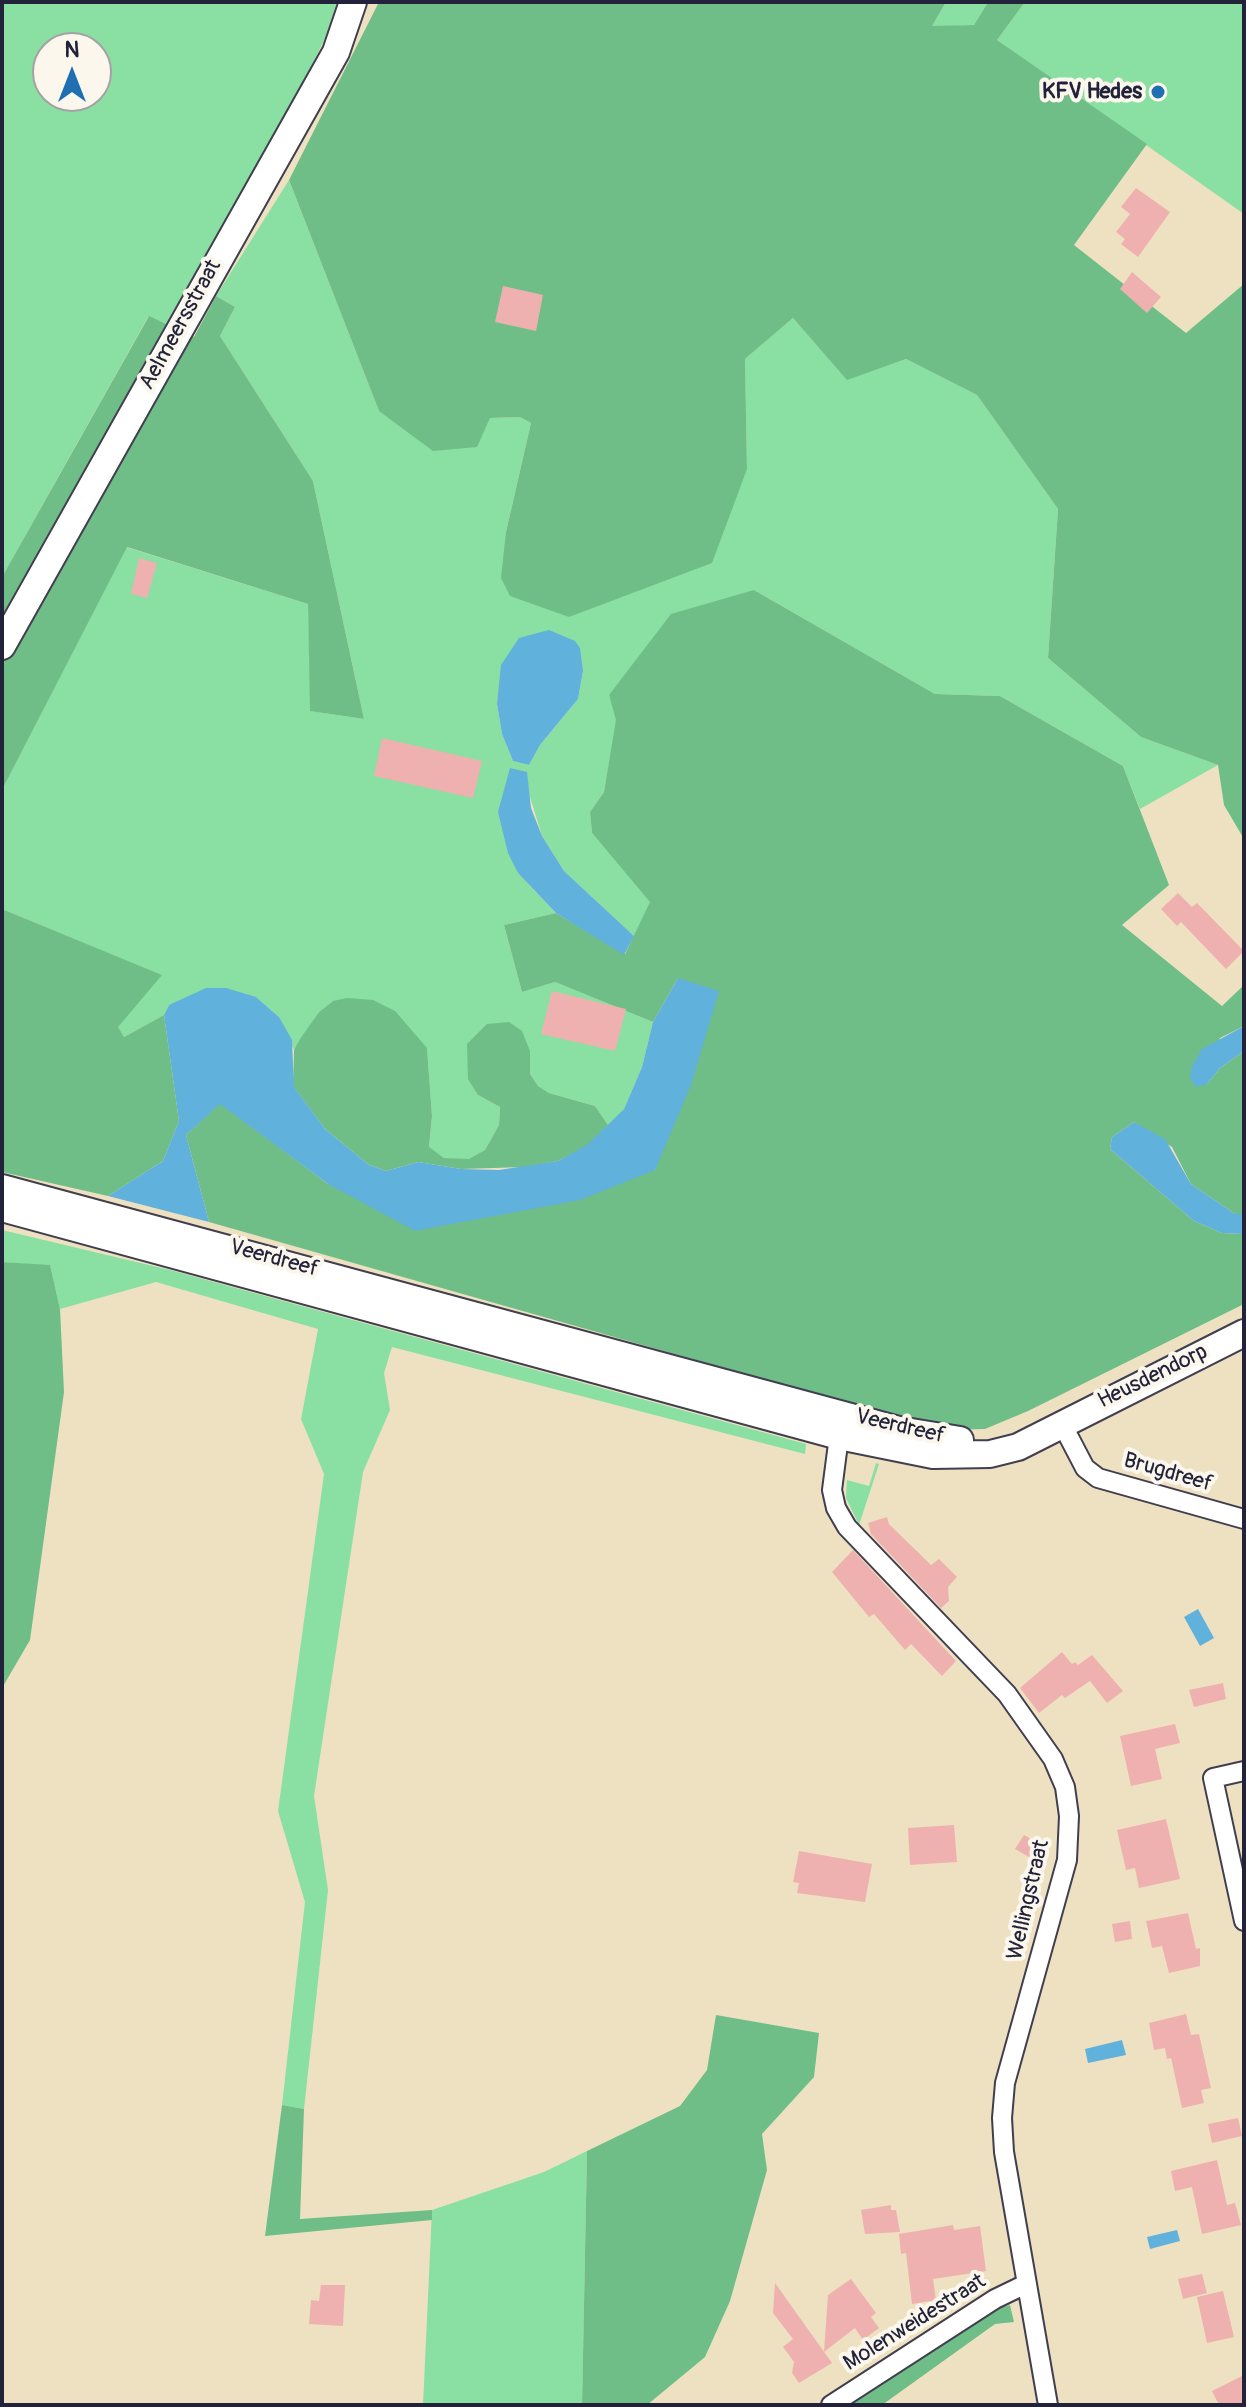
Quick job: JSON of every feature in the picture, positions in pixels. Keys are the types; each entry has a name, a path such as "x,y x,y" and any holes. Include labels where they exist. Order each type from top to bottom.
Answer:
{"main road":[{"name":"Aelmeersstraat","path":"2,646 336,52 353,2"},
{"name":"Veerdreef","path":"2,1188 369,1296 843,1426 966,1441 996,1439 1061,1422"},
{"name":"Veerdreef","path":"2,1208 369,1296"},
{"name":"Heusdendorp","path":"1061,1422 1244,1333"}],"street":[{"name":"Brugdreef","path":"1061,1422 1085,1468 1098,1478 1244,1519"},
{"name":"Wellingstraat","path":"843,1426 832,1490 836,1508 847,1527 1007,1694 1053,1759 1065,1787 1069,1816 1067,1860 1005,2083 1002,2118 1026,2284 1048,2405"},
{"path":"1244,1771 1213,1778 1244,1921"},
{"name":"Molenweidestraat","path":"831,2405 995,2299 1026,2284"}],"green space":[{"path":"2,2 337,2 325,38 296,98 169,325 148,317 2,577"},
{"path":"379,2 946,2 932,26 974,25 988,2 1025,2 997,40 1147,144 1074,245 1186,333 1244,284 1244,839 1224,805 1218,765 1141,737 1048,658 1058,509 977,395 906,359 847,380 793,318 745,359 747,469 712,563 569,617 510,596 501,578 506,532 531,423 520,417 490,418 477,447 433,451 379,411 289,180"},
{"path":"946,2 988,2 974,25 931,27"},
{"name":"KFV Hedes","path":"1025,2 1244,2 1244,214 997,40"},
{"path":"289,180 379,411 520,417 531,423 506,532 747,469 745,359 793,318 847,379 906,359 977,395 1058,509 1048,658 1141,737 1218,765 1140,809 1123,766 1000,696 935,694 754,590 609,695 617,720 604,792 590,812 592,833 651,902 634,936 564,871 542,836 527,787 498,811 518,873 556,913 504,925 522,992 555,982 653,1022 642,1067 624,1109 608,1125 595,1106 549,1093 538,1086 530,1074 530,1051 478,1095 500,1107 499,1125 485,1150 469,1160 444,1158 429,1148 432,1116 427,1048 333,1001 319,1012 294,1050 279,1017 256,997 169,1005 164,1015 124,1037 117,1027 161,975 2,909 2,790 126,547 308,604 311,711 364,719 313,481 220,336 235,307 216,296","holes":["583,671 578,699 540,745 529,765 513,761 502,734 497,704 500,685"]},
{"path":"216,296 235,307 220,336 313,481 364,719 310,711 308,604 127,547 2,790 2,577 149,316 194,337"},
{"path":"754,590 935,694 1000,696 1123,766 1169,885 1122,925 1222,1006 1244,985 1244,1026 1220,1038 1207,1084 1220,1068 1244,1051 1244,1214 1235,1214 1191,1184 1172,1147 1134,1122 1112,1137 1110,1149 1194,1221 1222,1233 1244,1234 1244,1304 1028,1411 985,1429 942,1430 209,1222 186,1135 220,1103 328,1184 655,1170 678,978 653,1022 555,982 522,992 504,925 556,913 625,954 650,902 592,833 590,812 604,792 616,720 609,695 671,614"},
{"path":"2,909 162,975 118,1027 124,1037 164,1015 179,1121 163,1161 108,1196 2,1172"},
{"path":"347,998 373,1000 395,1011 427,1048 432,1116 429,1147 444,1158 469,1159 485,1150 499,1125 500,1107 478,1095 468,1079 467,1044 487,1024 509,1022 522,1031 530,1051 530,1074 538,1086 549,1093 595,1106 608,1125 587,1146 558,1161 525,1167 461,1169 418,1162 386,1171 369,1165 325,1129 293,1086 294,1050 300,1039 319,1012 333,1001"},
{"path":"2,1230 170,1270 806,1444 805,1454 392,1347 384,1373 390,1410 363,1472 314,1796 328,1890 304,2109 282,2105 305,1902 278,1811 324,1474 301,1419 318,1329 156,1282 60,1309 50,1266 2,1262"},
{"path":"2,1262 50,1265 60,1309 64,1392 30,1640 2,1688"},
{"path":"876,1463 879,1464 859,1525 846,1498 847,1480 869,1486"},
{"path":"716,2015 819,2033 814,2077 762,2134 767,2170 730,2301 705,2357 647,2405 582,2405 587,2151 680,2106 707,2070"},
{"path":"282,2105 304,2109 300,2219 432,2210 432,2220 265,2236"},
{"path":"587,2151 582,2405 423,2405 432,2210 544,2172"},
{"path":"1010,2305 1014,2322 995,2324 882,2405 846,2405 992,2310"}],"water":[{"path":"549,630 575,641 580,648 583,671 578,699 540,745 529,765 513,761 502,734 497,704 501,665 519,638"},
{"path":"510,768 527,772 531,808 542,836 564,871 634,936 624,955 556,913 518,873 508,853 498,812"},
{"path":"678,978 719,991 691,1085 655,1170 580,1200 415,1231 328,1184 220,1104 186,1135 209,1222 108,1196 163,1161 179,1121 164,1015 169,1005 206,988 226,988 256,997 279,1017 292,1040 294,1087 325,1129 369,1165 386,1171 418,1162 461,1169 499,1170 558,1161 587,1145 624,1109 642,1067 653,1022"},
{"path":"1244,1026 1244,1051 1220,1068 1207,1084 1196,1087 1190,1078 1192,1066 1202,1049"},
{"path":"1134,1122 1165,1139 1191,1184 1235,1214 1244,1214 1244,1234 1222,1233 1194,1221 1110,1149 1112,1137"},
{"path":"1198,1609 1214,1638 1200,1646 1184,1617"},
{"path":"1122,2040 1126,2055 1088,2063 1085,2049"},
{"path":"1177,2230 1180,2241 1150,2249 1147,2237"}],"building":[{"path":"1136,188 1170,212 1138,257 1121,244 1125,239 1116,232 1130,214 1121,207"},
{"path":"1132,272 1161,297 1147,313 1120,289"},
{"path":"503,286 543,295 536,331 495,322"},
{"path":"139,558 157,563 147,598 131,594"},
{"path":"382,738 482,761 473,798 374,776"},
{"path":"1178,893 1192,907 1197,903 1244,951 1226,969 1181,922 1177,926 1161,909"},
{"path":"552,991 626,1009 615,1051 541,1034"},
{"path":"887,1517 889,1524 931,1565 939,1559 957,1577 948,1587 949,1601 941,1608 871,1534 868,1523"},
{"path":"853,1550 956,1661 942,1676 911,1644 905,1650 874,1614 869,1617 832,1572"},
{"path":"1062,1652 1072,1664 1075,1662 1078,1665 1092,1655 1123,1691 1107,1703 1090,1681 1065,1698 1062,1695 1039,1713 1020,1688"},
{"path":"1223,1683 1226,1699 1194,1707 1189,1690"},
{"path":"1175,1724 1180,1743 1155,1749 1162,1779 1131,1786 1120,1736"},
{"path":"1166,1819 1180,1879 1139,1888 1135,1868 1126,1870 1117,1830"},
{"path":"954,1825 957,1862 910,1865 908,1828"},
{"path":"1024,1835 1044,1847 1036,1861 1015,1849"},
{"path":"799,1851 872,1864 865,1902 797,1893 799,1883 793,1882"},
{"path":"1188,1913 1196,1949 1200,1948 1200,1966 1169,1973 1162,1946 1152,1948 1146,1921"},
{"path":"1130,1921 1132,1939 1115,1942 1112,1924"},
{"path":"1186,2014 1191,2035 1199,2034 1211,2088 1201,2090 1204,2103 1182,2108 1171,2058 1167,2059 1165,2048 1154,2050 1149,2023"},
{"path":"1238,2118 1242,2136 1212,2143 1208,2124"},
{"path":"1217,2160 1227,2205 1235,2203 1241,2225 1202,2234 1192,2187 1175,2191 1171,2171"},
{"path":"891,2205 891,2210 896,2210 900,2232 865,2234 861,2210"},
{"path":"953,2225 954,2230 980,2226 986,2271 933,2279 936,2300 912,2304 906,2253 901,2254 899,2234"},
{"path":"1202,2274 1207,2293 1183,2299 1178,2279"},
{"path":"851,2279 876,2313 871,2317 879,2328 863,2340 855,2328 824,2352 828,2295"},
{"path":"775,2283 832,2363 799,2383 792,2373 794,2362 783,2347 793,2339 773,2313"},
{"path":"321,2285 345,2285 343,2326 309,2324 311,2300 319,2301"},
{"path":"1223,2291 1234,2337 1207,2343 1197,2297"},
{"path":"1244,2375 1244,2405 1219,2405 1212,2391"}],"place":[{"name":"KFV Hedes","path":"1158,92"}]}
